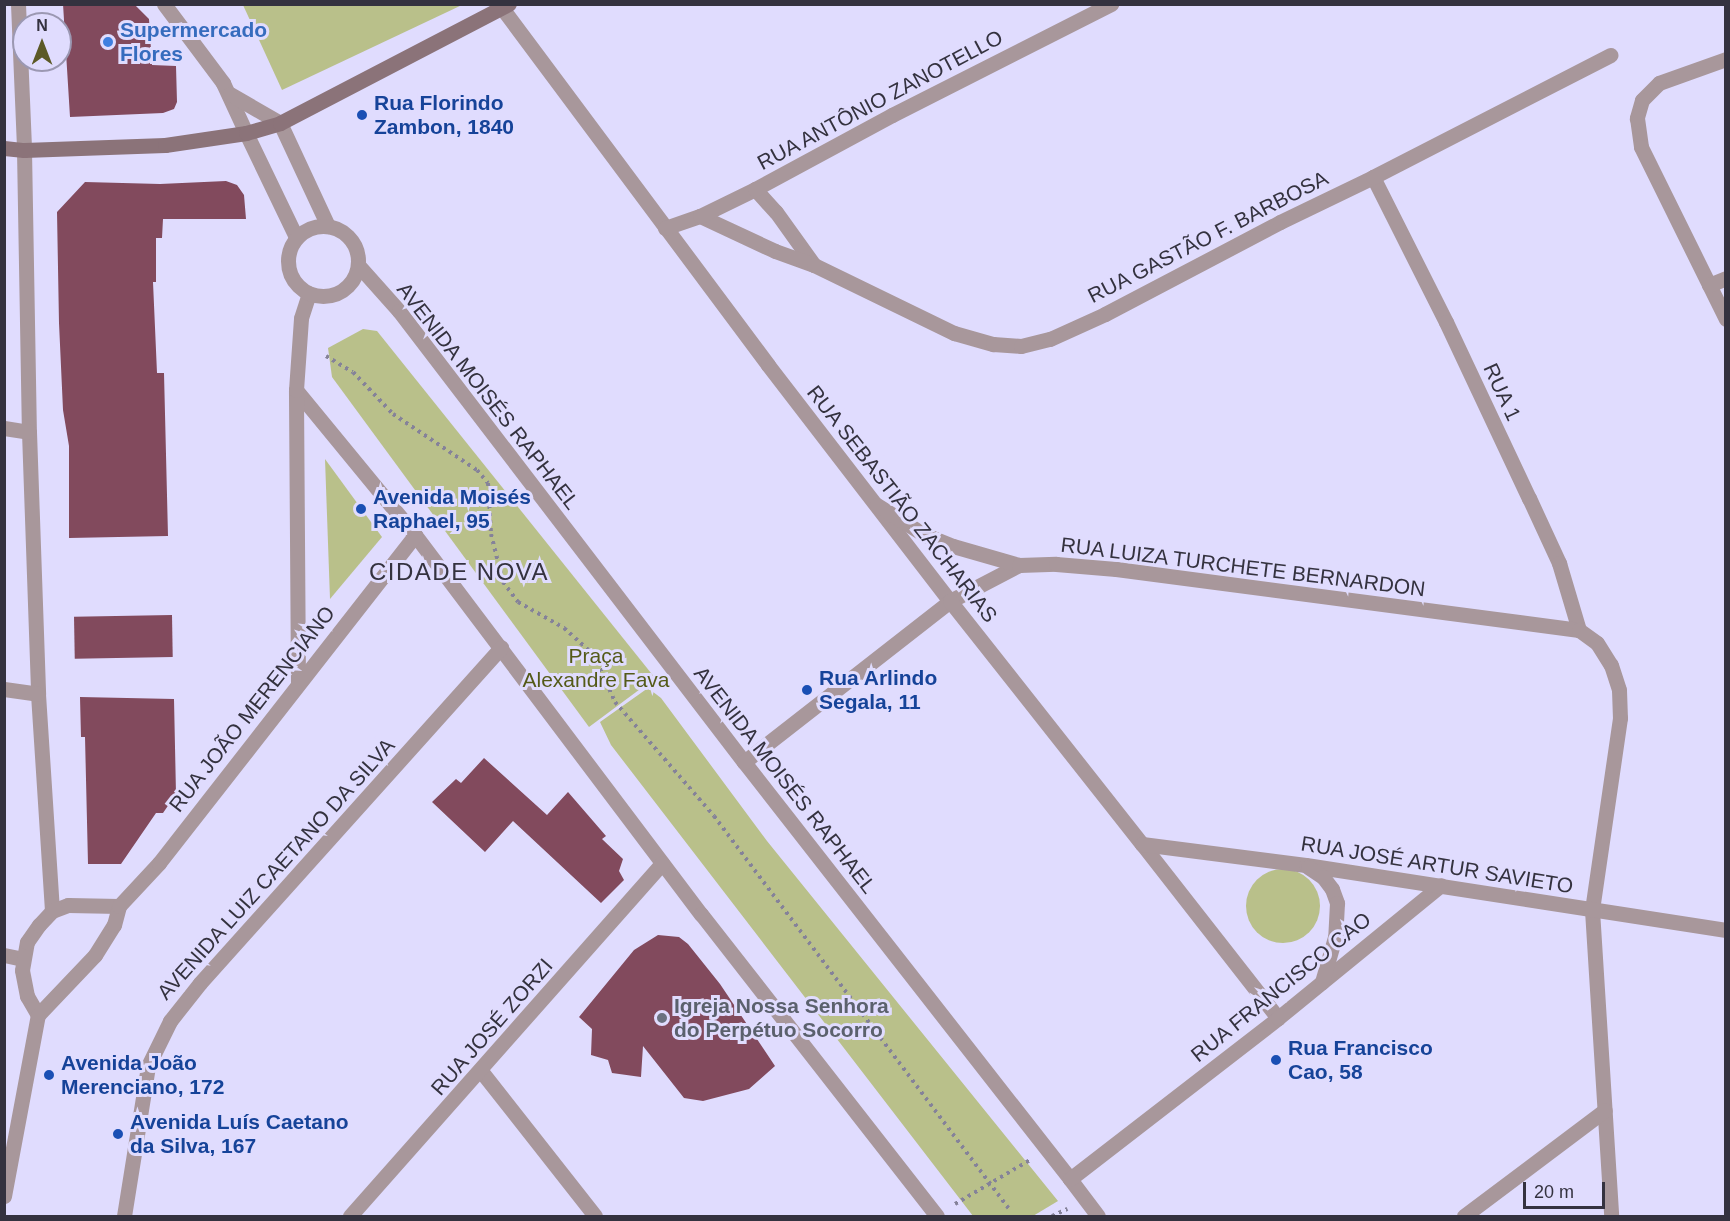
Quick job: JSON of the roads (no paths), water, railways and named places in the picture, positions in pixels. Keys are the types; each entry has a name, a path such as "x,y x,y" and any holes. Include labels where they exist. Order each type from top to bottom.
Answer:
{"main road":[{"path":"4,148 24,150 165,146 246,133 280,123 505,6"}],"street":[{"path":"18,4 38,694 52,911"},
{"path":"164,4 230,94 246,133 296,237"},
{"name":"RUA ANTÔNIO ZANOTELLO","path":"665,228 700,216 755,189 892,115 1111,4"},
{"name":"RUA SEBASTIÃO ZACHARIAS","path":"505,6 665,228 951,601 1278,1018"},
{"name":"RUA GASTÃO F. BARBOSA","path":"700,216 775,251 814,265 954,333 993,344 1021,346 1050,339 1105,314 1280,222 1373,177 1610,55"},
{"path":"1725,59 1659,83 1642,100 1637,118 1641,147 1725,319"},
{"path":"230,94 280,123 328,226"},
{"name":"RUA 1","path":"1373,177 1446,322 1529,498 1558,563 1579,630"},
{"path":"755,189 776,212 814,265"},
{"path":"328,226 341,230 351,240 357,251 358,265 355,275 340,291 319,296 309,293 294,280 287,261 289,249 296,237 311,227 328,226"},
{"name":"AVENIDA MOISÉS RAPHAEL","path":"358,265 399,311 744,762 1098,1216"},
{"path":"1709,285 1725,278"},
{"path":"298,683 296,390 302,318 309,293"},
{"path":"296,390 415,535 663,863 937,1216"},
{"path":"4,428 29,432"},
{"name":"RUA LUIZA TURCHETE BERNARDON","path":"877,505 923,534 1019,565 1056,564 1116,569 1579,630"},
{"name":"RUA JOÃO MERENCIANO","path":"38,1015 95,955 114,925 119,906 159,863 415,535"},
{"path":"744,762 951,601 1019,565"},
{"path":"1579,630 1597,643 1611,665 1619,690 1620,718 1592,910 1611,1216"},
{"name":"AVENIDA LUIZ CAETANO DA SILVA","path":"124,1216 148,1066 170,1021 200,983 501,647"},
{"path":"4,689 38,694"},
{"name":"RUA JOSÉ ARTUR SAVIETO","path":"1142,844 1306,865 1725,930"},
{"name":"RUA JOSÉ ZORZI","path":"350,1216 481,1071 663,863"},
{"path":"1306,865 1323,877 1332,889 1337,903 1335,937 1322,982"},
{"name":"RUA FRANCISCO CAO","path":"1070,1179 1278,1018 1441,885"},
{"path":"4,1196 38,1015 23,985 23,958 27,942 52,911 77,904 119,906"},
{"path":"4,956 23,958"},
{"path":"481,1071 595,1216"},
{"path":"1464,1216 1605,1110"}],"place":[{"name":"Supermercado Flores","path":"108,42"},
{"name":"Rua Florindo Zambon, 1840","path":"362,115"},
{"name":"Avenida Moisés Raphael, 95","path":"361,509"},
{"name":"Rua Arlindo Segala, 11","path":"807,690"},
{"name":"Igreja Nossa Senhora do Perpétuo Socorro","path":"662,1018"},
{"name":"Rua Francisco Cao, 58","path":"1276,1060"},
{"name":"Avenida João Merenciano, 172","path":"49,1075"},
{"name":"Avenida Luís Caetano da Silva, 167","path":"118,1134"}],"district":[{"name":"CIDADE NOVA","path":"459,572"}],"park label":[{"name":"Praça Alexandre Fava","path":"596,668"}]}
